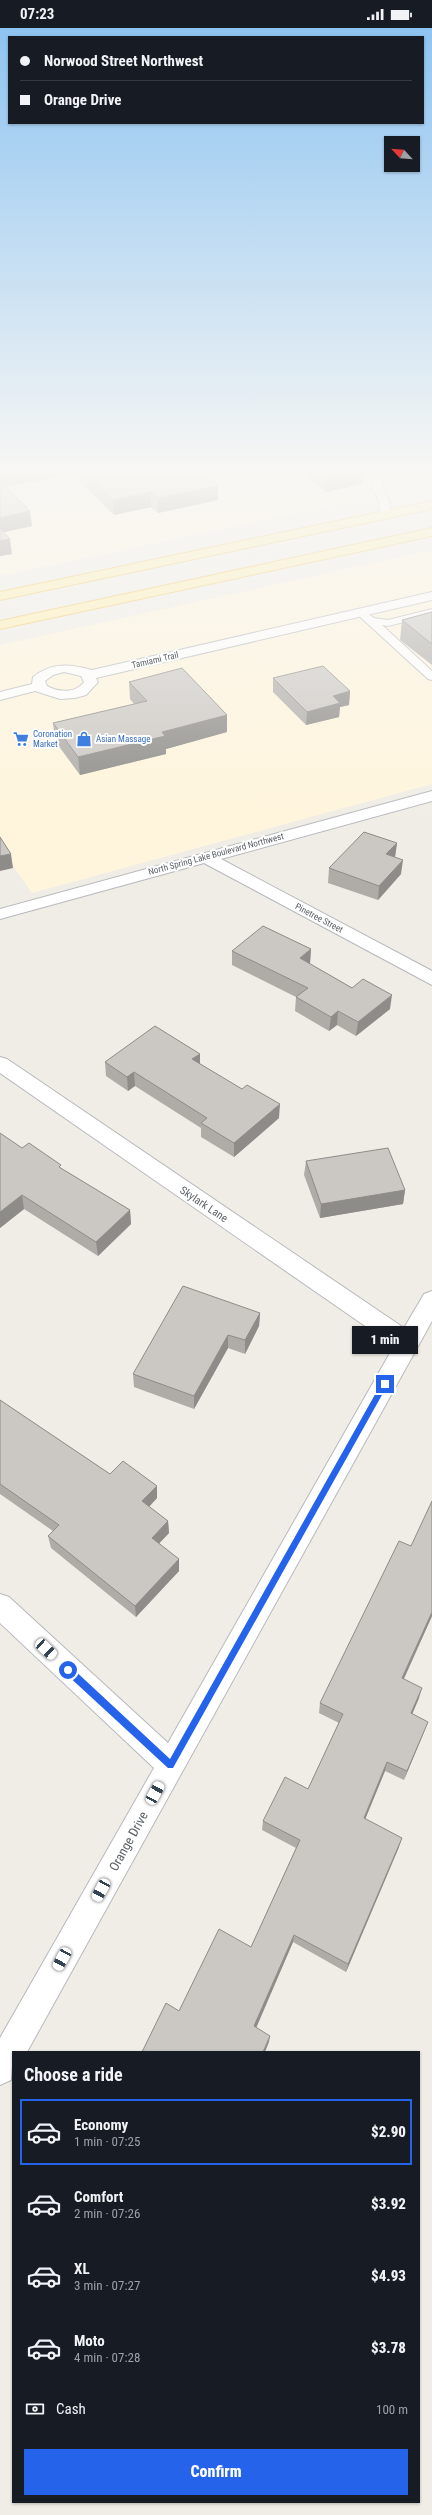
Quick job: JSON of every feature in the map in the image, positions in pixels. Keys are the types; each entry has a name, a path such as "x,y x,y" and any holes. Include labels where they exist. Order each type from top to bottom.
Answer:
{"main road":[{"path":"0,596 34,589"},
{"path":"100,604 128,589"},
{"path":"0,625 167,589"}],"street":[{"name":"Tamiami Trail","path":"89,675 365,617 432,596"},
{"path":"0,696 39,686 52,694 77,693 89,686 91,682 89,675 73,668 56,669 42,675 38,680 39,686"},
{"name":"North Spring Lake Boulevard Northwest","path":"0,914 432,796"},
{"name":"Pinetree Street","path":"205,857 432,980"},
{"name":"Skylark Lane","path":"0,1064 408,1343"},
{"name":"Orange Drive","path":"0,2069 432,1300"},
{"path":"0,1606 170,1765"}],"lane":[{"path":"365,617 388,623 432,612"},
{"path":"365,617 432,677"}],"shaded area":[{"path":"254,589 432,589 432,784 32,893 0,847 0,645"}],"building":[{"path":"432,612 432,644 402,620"},
{"path":"323,666 350,691 333,696 340,703 307,712 273,678"},
{"path":"182,668 227,715 162,732 165,736 78,757 53,723 147,701 129,682"},
{"path":"364,832 397,843 386,854 403,860 379,886 329,868"},
{"path":"0,837 11,854 0,856"},
{"path":"263,926 311,949 300,958 352,988 363,979 392,995 358,1022 338,1011 331,1017 296,997 308,988 232,951"},
{"path":"155,1026 200,1054 192,1059 242,1089 247,1085 280,1104 234,1143 201,1123 207,1118 134,1072 127,1077 105,1062"},
{"path":"0,1133 22,1148 29,1143 61,1165 59,1167 130,1210 96,1242 22,1195 0,1212"},
{"path":"388,1148 405,1190 321,1204 306,1161"},
{"path":"183,1286 260,1313 245,1340 228,1335 194,1396 133,1374"},
{"path":"0,1400 110,1474 123,1461 157,1486 142,1501 168,1521 152,1538 179,1559 135,1606 48,1536 59,1525 0,1484"},
{"path":"432,1501 432,1612 402,1678 422,1688 411,1713 428,1722 407,1771 387,1762 364,1818 402,1838 348,1964 294,1935 254,2026 270,2036 263,2051 142,2051 166,2003 179,2011 219,1929 251,1947 300,1840 263,1821 285,1777 308,1789 343,1714 320,1703 399,1541 411,1546"}],"place":[{"name":"Coronation Market","path":"21,739"},
{"name":"Asian Massage","path":"84,739"}],"route":[{"path":"68,1670 170,1765 385,1384"}]}
